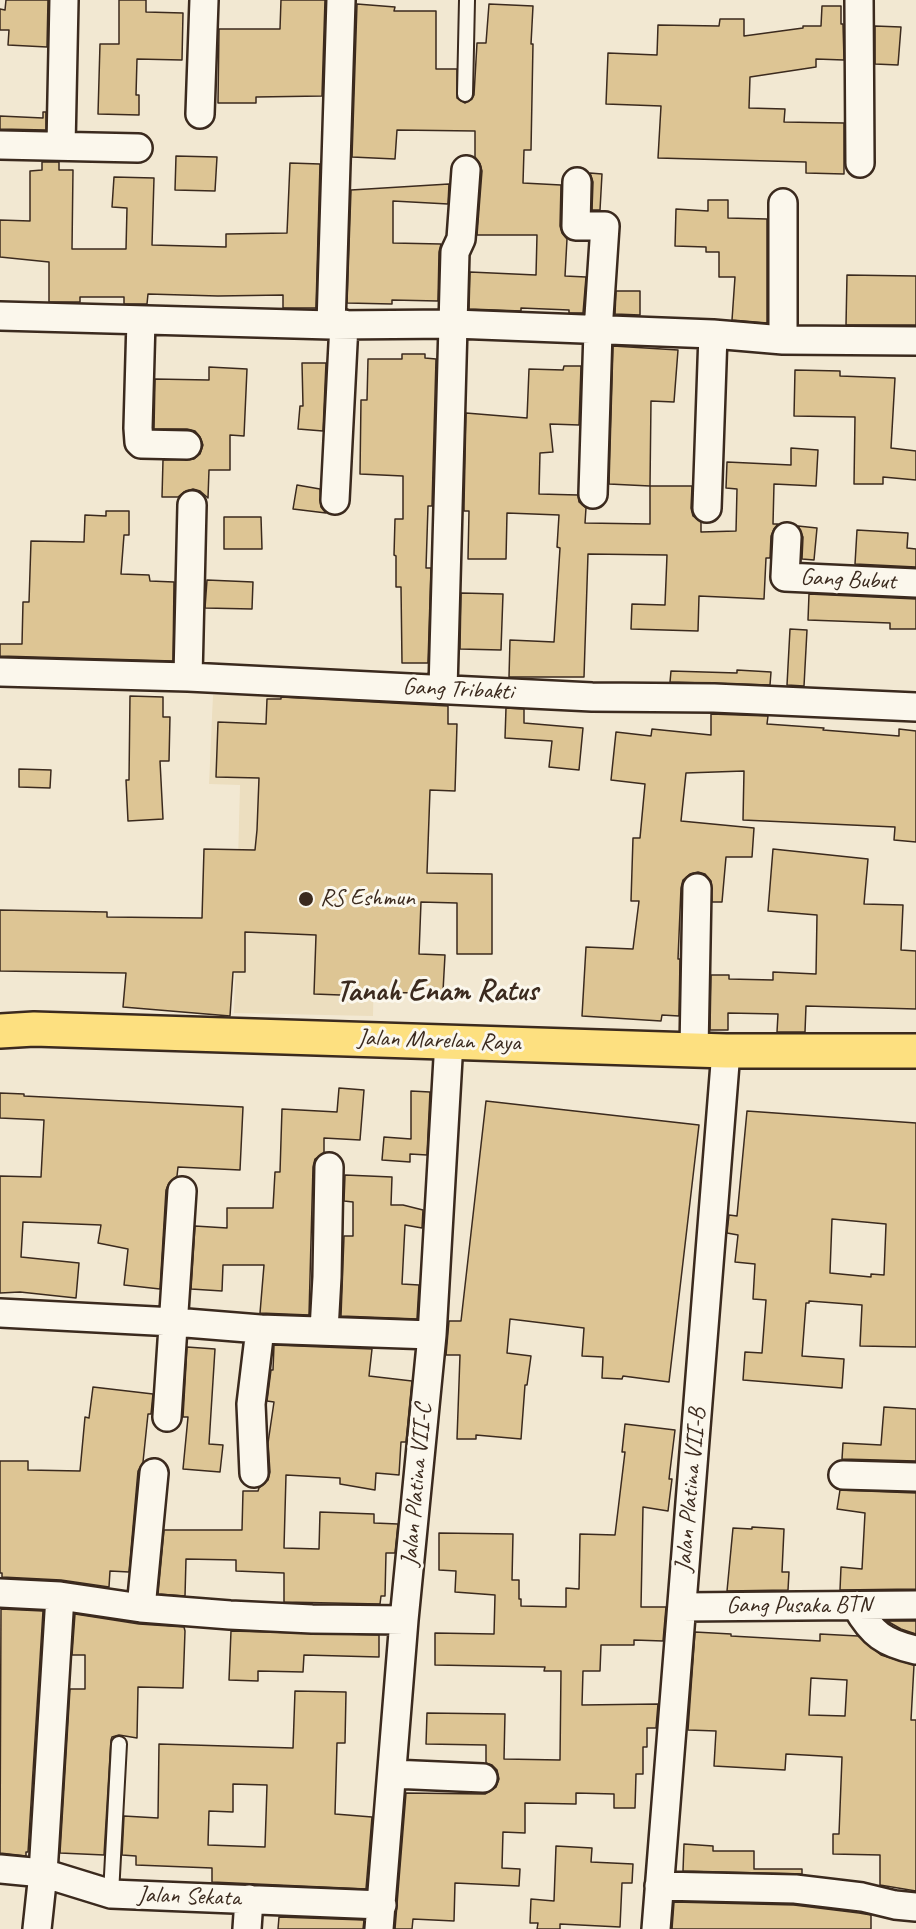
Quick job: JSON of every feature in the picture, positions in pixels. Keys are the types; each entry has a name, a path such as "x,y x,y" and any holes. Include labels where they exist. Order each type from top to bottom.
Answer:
{"main road":[{"name":"Jalan Marelan Raya","path":"0,1031 34,1029 710,1050 916,1051"},
{"name":"Jalan Marelan Raya","path":"878,1051 916,1056"}],"street":[{"path":"62,146 64,0"},
{"path":"200,114 204,0"},
{"path":"335,500 340,0"},
{"path":"859,0 860,163"},
{"path":"0,145 138,148"},
{"path":"443,689 455,252 461,239 466,170"},
{"path":"577,182 576,226 605,226 598,331 593,494"},
{"path":"783,203 783,340"},
{"path":"0,316 337,325 454,324 713,334 783,340 916,341"},
{"path":"141,320 139,442 141,444 187,445"},
{"path":"707,508 713,334"},
{"path":"188,677 192,505"},
{"name":"Gang Bubut","path":"787,537 785,577 916,583"},
{"name":"Gang Tribakti","path":"0,672 188,677 592,697 714,698 916,707"},
{"name":"Jalan Platina VII-B","path":"656,1929 682,1606 710,1050 697,888"},
{"name":"Jalan Platina VII-C","path":"381,1917 404,1620 432,1335 449,1041"},
{"path":"324,1330 329,1167"},
{"path":"167,1417 182,1191"},
{"path":"0,1313 260,1329 432,1335"},
{"path":"254,1473 251,1404 260,1329"},
{"path":"141,1608 154,1473"},
{"path":"843,1475 916,1477"},
{"path":"0,1593 60,1596 141,1608 312,1620 404,1620"},
{"path":"37,1929 43,1873 60,1596"},
{"name":"Gang Pusaka BTN","path":"682,1606 916,1605"},
{"path":"856,1606 864,1621 878,1635 888,1641 916,1650"},
{"path":"392,1774 483,1778"},
{"name":"Jalan Sekata","path":"0,1869 43,1873 111,1894 249,1899 381,1917"},
{"path":"659,1886 795,1889 862,1897 895,1905 916,1907"},
{"path":"247,1929 249,1899"}],"lane":[{"path":"465,94 466,0"},
{"path":"111,1894 119,1744"}],"shaded area":[{"name":"RS Eshmun","path":"213,695 380,698 373,1016 234,1013 240,785 209,784"}],"building":[{"path":"6,0 48,0 47,47 8,45 9,30 0,30 0,9 5,10"},
{"path":"119,0 146,0 146,12 183,13 182,60 137,59 136,95 139,95 139,115 98,114 100,44 119,44"},
{"path":"281,0 325,0 322,96 256,97 256,103 218,103 219,29 280,29"},
{"path":"357,4 395,7 394,11 436,11 436,69 457,69 457,98 465,103 474,95 477,43 486,43 489,4 533,6 531,150 524,150 523,183 561,185 560,226 567,239 565,276 586,277 583,313 569,313 569,310 521,308 521,311 469,309 470,272 536,275 537,235 477,235 482,171 475,157 475,131 397,130 395,159 352,157"},
{"path":"822,6 841,6 844,60 816,59 816,67 750,77 749,108 785,109 784,122 844,123 844,174 806,173 806,162 658,158 661,106 606,104 608,53 657,55 658,25 719,26 720,19 744,19 744,36 803,28 803,26 821,26"},
{"path":"875,26 901,27 898,65 875,64"},
{"path":"43,112 46,112 46,130 0,129 0,116 43,118"},
{"path":"176,156 217,157 215,191 175,190"},
{"path":"42,162 59,162 59,170 73,170 72,249 126,249 127,208 112,207 114,177 154,178 152,245 226,247 226,234 287,233 290,163 320,164 316,308 283,308 283,295 148,294 147,304 124,304 124,297 80,297 80,302 49,302 49,262 0,257 0,220 30,221 30,171 42,170"},
{"path":"590,173 602,174 600,210 592,210 593,182"},
{"path":"449,184 448,204 393,201 393,243 441,244 438,301 392,300 392,304 347,303 351,190"},
{"path":"708,200 728,200 728,218 767,219 767,323 732,320 735,277 719,277 719,252 706,252 706,247 675,246 676,209 708,211"},
{"path":"847,275 916,276 916,325 846,325"},
{"path":"616,291 640,291 640,315 615,314"},
{"path":"613,346 678,350 674,402 651,401 650,486 609,484"},
{"path":"402,354 425,354 425,358 436,359 432,506 428,506 426,568 431,568 428,663 402,663 401,587 396,587 396,556 394,555 395,519 403,519 403,476 360,474 361,400 367,400 368,359 402,359"},
{"path":"302,363 326,363 323,431 298,429 300,406 303,406"},
{"path":"564,366 581,366 579,425 550,424 553,452 540,453 539,494 578,495 579,502 586,508 585,523 650,524 650,486 692,486 691,508 693,516 701,522 701,532 736,531 737,489 726,488 727,462 791,465 791,448 818,450 816,486 774,484 773,524 778,524 771,536 770,558 766,558 764,599 699,596 698,631 631,629 632,604 665,605 667,555 588,554 584,677 509,677 510,640 554,642 560,548 557,547 559,515 507,513 506,559 468,559 469,511 464,511 466,413 527,418 529,369 563,370"},
{"path":"209,367 247,369 244,436 230,435 230,470 209,470 208,498 200,491 193,489 178,497 162,497 163,460 194,459 200,454 203,445 195,431 154,429 155,379 209,380"},
{"path":"795,370 840,371 840,376 895,378 891,448 916,451 916,480 883,477 883,484 854,484 855,417 794,416"},
{"path":"297,485 320,489 321,507 326,513 293,509"},
{"path":"106,511 129,511 129,535 124,535 121,574 149,575 150,581 174,582 173,661 0,656 0,644 22,644 23,602 29,602 31,541 84,542 85,515 106,516"},
{"path":"224,517 261,517 262,549 224,549"},
{"path":"798,526 817,528 814,560 802,559 803,537"},
{"path":"857,530 908,533 907,548 916,549 916,567 855,564"},
{"path":"207,580 253,582 252,609 205,608"},
{"path":"461,593 503,594 501,650 460,649"},
{"path":"809,594 916,599 916,629 890,629 890,623 808,620"},
{"path":"790,629 807,630 804,686 787,685"},
{"path":"737,670 771,672 770,685 670,682 671,671 737,673"},
{"path":"130,696 163,697 163,717 170,717 169,761 160,761 163,819 128,821 126,780 129,780"},
{"path":"281,697 448,706 448,724 457,724 455,791 430,790 427,873 492,874 492,954 457,954 457,903 421,902 419,954 445,955 443,991 367,992 367,996 314,994 316,935 245,932 245,972 233,972 230,1016 123,1007 126,973 0,971 0,910 107,912 107,917 202,918 204,849 255,850 257,830 259,778 216,777 218,722 266,724 267,699 281,699"},
{"path":"506,708 524,709 524,723 583,728 579,770 549,767 552,741 505,738"},
{"path":"711,714 768,716 767,724 824,728 823,730 899,736 899,729 916,731 916,842 894,840 895,827 743,820 744,771 686,773 681,821 754,828 752,857 726,857 722,902 712,902 711,881 705,874 698,872 690,874 683,880 678,959 680,959 679,1016 662,1015 661,1021 582,1016 586,947 633,949 639,901 631,901 633,838 640,838 645,784 611,780 616,732 651,736 652,729 711,735"},
{"path":"19,769 51,770 50,788 19,787"},
{"path":"773,849 868,859 864,904 903,905 901,950 916,951 916,1009 806,1006 805,1032 777,1032 778,1014 728,1013 728,1030 710,1030 711,975 729,975 729,979 773,980 773,972 816,974 817,915 768,911"},
{"path":"339,1088 364,1090 360,1140 324,1138 324,1153 315,1159 309,1315 260,1313 264,1265 223,1265 222,1291 191,1289 195,1226 227,1228 227,1208 273,1208 275,1172 280,1172 282,1109 337,1112"},
{"path":"411,1091 430,1092 427,1155 410,1154 410,1162 382,1160 384,1137 411,1139"},
{"path":"0,1093 243,1107 240,1170 178,1167 177,1176 169,1183 166,1190 160,1289 124,1285 128,1249 98,1243 101,1225 23,1222 21,1257 79,1263 76,1298 20,1292 0,1293 0,1176 41,1177 44,1120 0,1118"},
{"path":"486,1101 699,1125 669,1382 623,1376 622,1379 602,1378 603,1357 582,1356 584,1328 510,1319 507,1353 531,1356 527,1385 525,1385 521,1439 476,1435 476,1439 457,1439 460,1355 446,1355 449,1321 461,1321"},
{"path":"747,1111 916,1123 916,1347 860,1346 862,1305 809,1301 806,1303 802,1356 844,1359 842,1388 743,1380 745,1352 762,1353 766,1300 753,1299 755,1264 735,1262 738,1235 727,1233 729,1215 737,1216","holes":["832,1219 886,1224 884,1275 871,1274 871,1277 830,1273"]},
{"path":"345,1175 392,1177 391,1205 403,1205 423,1210 422,1228 405,1225 402,1284 419,1285 417,1319 341,1316 344,1236 353,1236 353,1202 344,1201"},
{"path":"274,1345 372,1349 369,1376 412,1381 406,1442 401,1442 399,1475 376,1473 375,1490 340,1484 340,1478 286,1475 284,1548 319,1549 320,1512 374,1514 374,1523 398,1524 395,1553 386,1553 385,1596 381,1596 380,1604 284,1602 284,1573 236,1571 236,1560 186,1559 185,1596 158,1594 164,1530 242,1530 243,1491 258,1491 268,1480 270,1472 268,1443 274,1402 267,1401 271,1370 273,1370"},
{"path":"187,1347 215,1349 209,1444 223,1445 220,1472 183,1469 188,1417 183,1417"},
{"path":"93,1387 153,1394 151,1414 148,1414 143,1462 138,1471 129,1572 110,1571 109,1587 61,1580 2,1577 0,1573 0,1461 28,1461 28,1470 80,1471 85,1417 89,1418"},
{"path":"884,1407 916,1409 916,1461 842,1459 843,1443 881,1445"},
{"path":"625,1424 675,1430 668,1511 643,1507 641,1607 666,1607 663,1641 634,1640 634,1645 601,1645 600,1671 583,1671 582,1705 658,1704 656,1728 647,1728 647,1747 643,1747 643,1774 636,1774 635,1808 614,1808 614,1794 576,1793 576,1804 525,1803 525,1833 503,1832 502,1868 520,1869 519,1886 455,1883 454,1921 413,1919 412,1929 395,1929 406,1793 485,1794 496,1787 499,1779 497,1770 486,1763 486,1745 426,1744 427,1713 505,1714 504,1759 560,1760 561,1671 544,1671 545,1667 435,1665 435,1633 494,1634 495,1595 455,1592 456,1571 439,1570 439,1533 513,1534 512,1580 519,1580 521,1606 566,1607 566,1588 579,1589 580,1534 615,1535 625,1452 622,1452"},
{"path":"840,1490 916,1493 916,1589 840,1590 841,1567 862,1569 865,1513 837,1509"},
{"path":"752,1527 784,1529 782,1572 789,1572 788,1590 727,1591 733,1528 752,1529"},
{"path":"1,1609 43,1611 26,1856 0,1853"},
{"path":"75,1614 139,1624 184,1627 185,1631 183,1688 138,1687 137,1738 119,1735 112,1737 104,1855 60,1853 70,1689 85,1689 85,1655 72,1655"},
{"path":"887,1621 916,1621 916,1634 901,1629"},
{"path":"231,1631 379,1635 379,1657 304,1655 303,1672 258,1671 258,1681 229,1680"},
{"path":"695,1632 820,1641 820,1634 858,1636 881,1655 914,1665 911,1720 916,1720 916,1891 880,1885 880,1855 833,1854 833,1834 839,1834 842,1757 786,1754 785,1770 714,1766 716,1731 688,1730","holes":["811,1678 847,1680 845,1716 809,1715"]},
{"path":"295,1691 346,1692 345,1743 337,1743 335,1814 372,1817 366,1889 212,1882 212,1868 136,1865 136,1856 122,1855 124,1816 158,1818 159,1744 293,1748","holes":["233,1784 267,1785 265,1847 208,1845 209,1811 233,1812"]},
{"path":"684,1844 713,1846 713,1851 754,1851 754,1869 802,1869 802,1874 683,1871"},
{"path":"556,1846 592,1848 591,1862 633,1864 632,1883 622,1883 620,1927 560,1924 560,1929 537,1929 538,1923 530,1923 531,1899 554,1901"},
{"path":"674,1902 794,1905 859,1913 871,1915 871,1929 672,1929"},
{"path":"279,1917 364,1920 363,1929 278,1929"}],"place":[{"name":"RS Eshmun","path":"306,899"}],"district":[{"name":"Tanah Enam Ratus","path":"437,992"}]}
